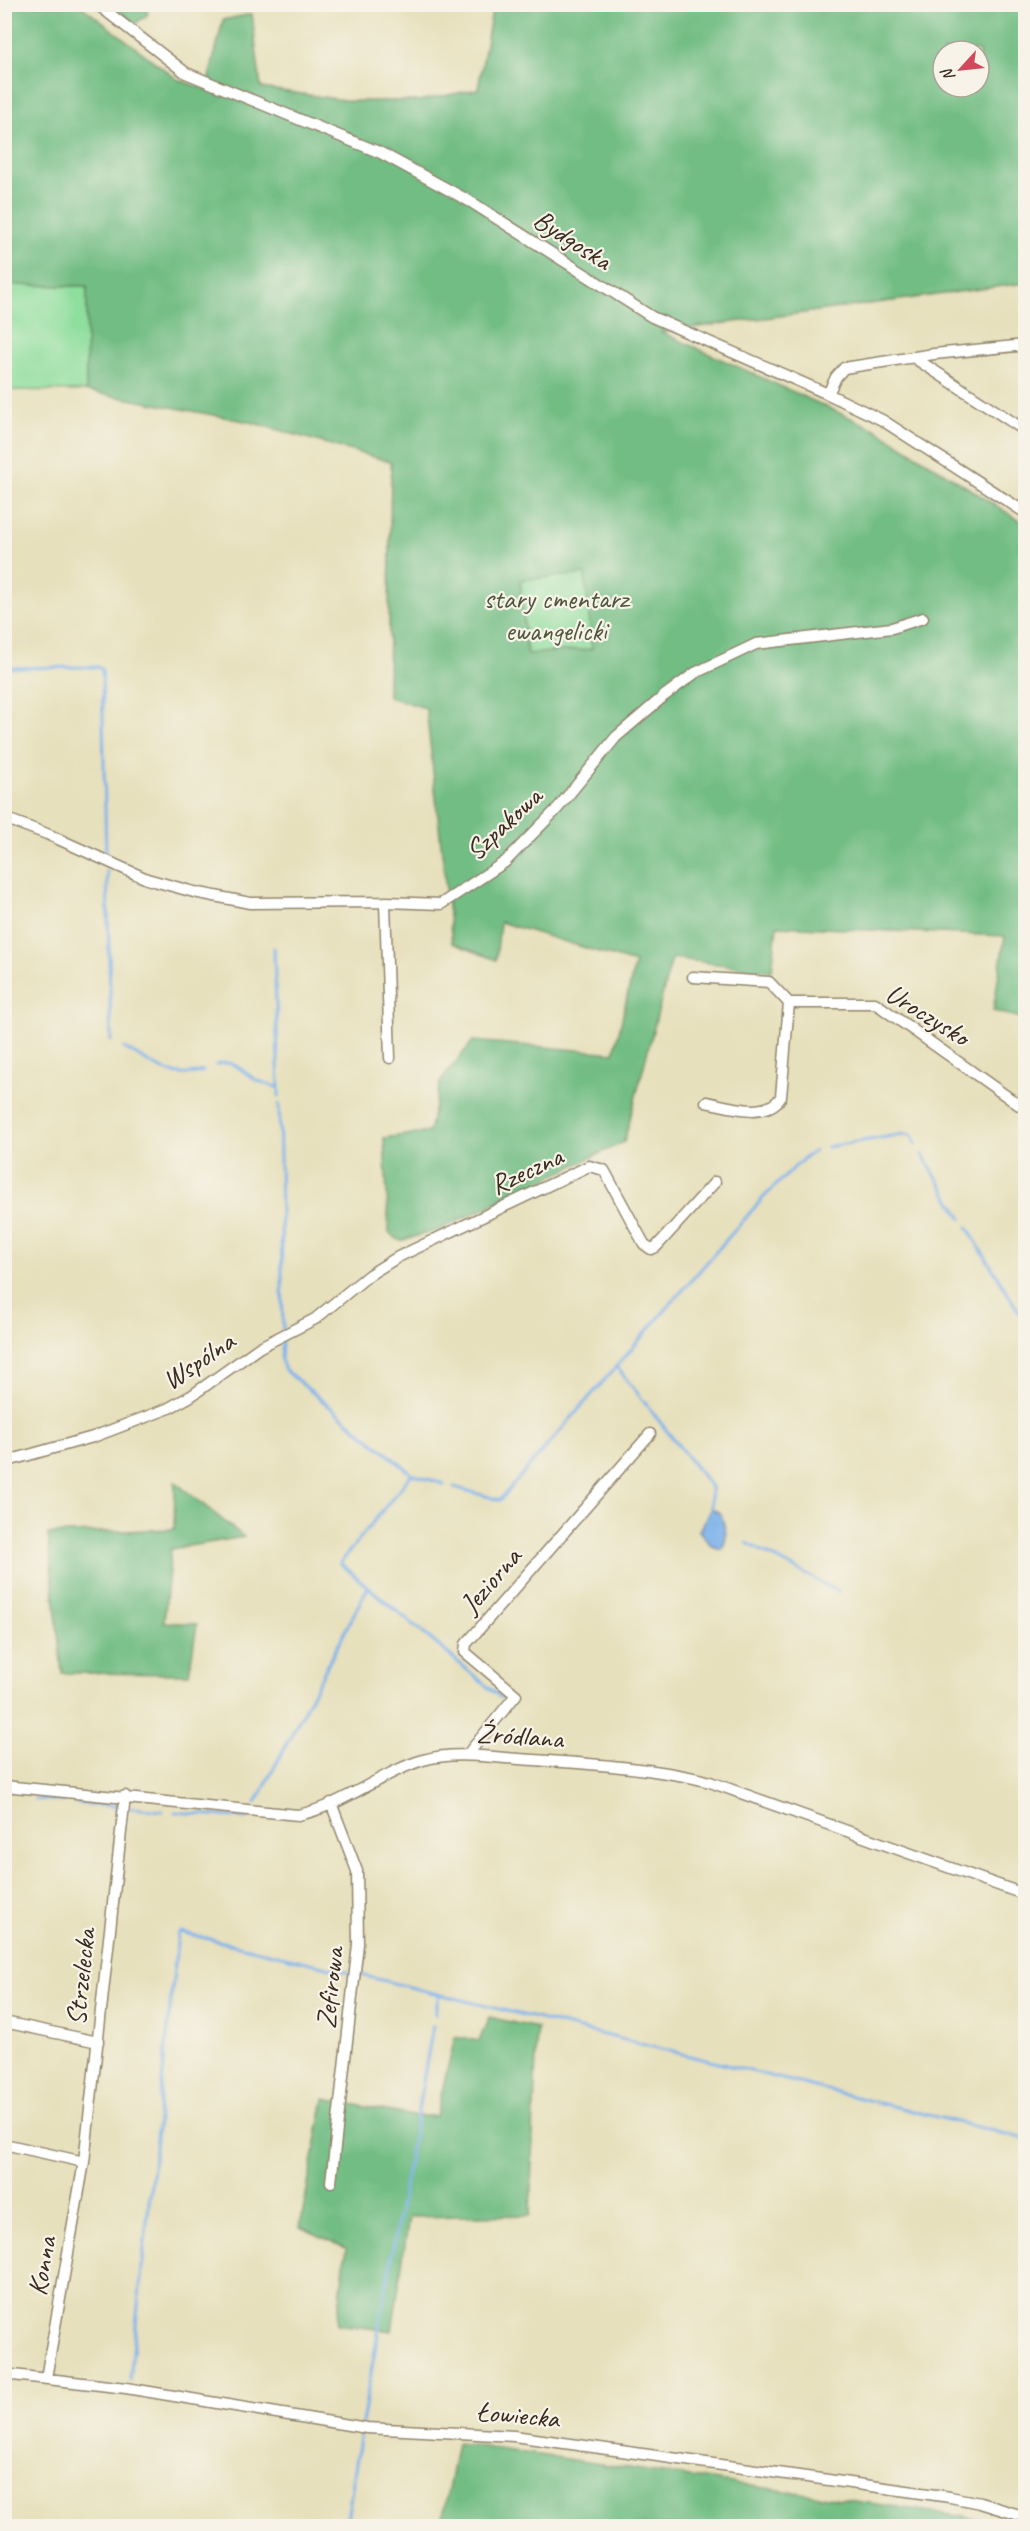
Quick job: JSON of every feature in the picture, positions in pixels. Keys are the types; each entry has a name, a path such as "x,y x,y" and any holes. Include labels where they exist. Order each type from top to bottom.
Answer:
{"street":[{"name":"Bydgoska","path":"97,4 186,73 381,153 471,202 652,317 882,420 1026,513"},
{"path":"828,394 836,377 844,368 913,357 1026,345"},
{"path":"913,357 1026,431"},
{"name":"Szpakowa","path":"4,818 47,834 147,879 194,892 250,903 441,904 504,862 557,808 616,737 664,696 712,664 756,644 891,628 923,618"},
{"path":"385,902 390,1058"},
{"path":"693,977 769,982 789,1003 781,1097 776,1104 763,1110 706,1102"},
{"name":"Uroczysko","path":"789,1003 875,1003 1019,1105 1026,1105"},
{"name":"Rzeczna","path":"398,1257 589,1166 603,1170 644,1244 651,1249 656,1247 715,1182"},
{"name":"Wspólna","path":"4,1462 93,1437 167,1409 191,1396 260,1347 315,1318 369,1275 398,1257"},
{"name":"Jeziorna","path":"467,1755 516,1695 465,1652 466,1644 650,1434"},
{"name":"Źródlana","path":"4,1786 125,1796 287,1815 306,1813 412,1764 441,1756 467,1755 582,1764 699,1779 1026,1895"},
{"name":"Strzelecka","path":"84,2162 125,1796"},
{"name":"Zefirowa","path":"331,1803 357,1871 358,1944 331,2182"},
{"path":"4,2022 98,2042"},
{"path":"4,2144 84,2162"},
{"name":"Konna","path":"46,2378 84,2162"},
{"name":"Łowiecka","path":"4,2374 126,2388 367,2428 417,2432 486,2433 574,2444 950,2497 980,2503 1026,2517"}],"green space":[{"path":"5,5 80,5 177,79 206,90 223,20 252,14 261,88 351,101 418,101 478,89 493,5 1025,5 1025,283 661,332 877,430 1025,524 1025,1019 993,1011 1005,936 777,926 772,971 672,958 624,1142 441,1229 400,1241 389,1233 384,1138 429,1132 441,1080 473,1041 614,1053 635,963 500,922 496,960 452,943 426,708 388,697 391,462 250,422 86,391 87,286 5,285","holes":["585,574 592,649 527,654 520,580"]},
{"path":"112,5 145,5 148,14 135,24"},
{"path":"5,285 87,286 86,391 5,390"},
{"name":"stary cmentarz ewangelicki","path":"586,574 592,649 527,654 520,579"},
{"path":"175,1482 244,1537 171,1549 164,1622 197,1624 189,1674 62,1673 48,1534 174,1529"},
{"path":"489,2017 537,2028 530,2215 409,2217 392,2331 337,2324 346,2248 300,2227 324,2099 413,2116 436,2116 455,2037 479,2041"},
{"path":"457,2443 979,2519 1004,2526 441,2526"}],"water":[{"path":"711,1508 721,1514 725,1528 726,1537 721,1549 712,1546 699,1531"}],"waterway":[{"path":"4,668 98,667 102,670 106,856"},
{"path":"107,871 111,1041"},
{"path":"274,948 279,1088"},
{"path":"124,1048 171,1073 192,1074 203,1071"},
{"path":"216,1065 227,1063 237,1066 258,1080 279,1088 279,1096"},
{"path":"279,1104 283,1331"},
{"path":"827,1147 904,1134 912,1136 916,1144"},
{"path":"454,1487 500,1500 762,1199 803,1159 815,1151"},
{"path":"922,1154 962,1219"},
{"path":"967,1227 1026,1323"},
{"path":"282,1342 281,1360 285,1370 412,1474 444,1484"},
{"path":"616,1366 711,1487 711,1508"},
{"path":"256,1803 368,1587 340,1563 412,1474"},
{"path":"747,1543 839,1592"},
{"path":"368,1587 501,1698"},
{"path":"35,1799 64,1801"},
{"path":"77,1803 116,1806"},
{"path":"131,1808 163,1811"},
{"path":"175,1812 247,1818"},
{"path":"130,2380 178,1934 180,1932 348,1972"},
{"path":"361,1975 1026,2139"},
{"path":"435,2014 439,1994"},
{"path":"362,2423 433,2026"},
{"path":"346,2526 361,2432"}]}
